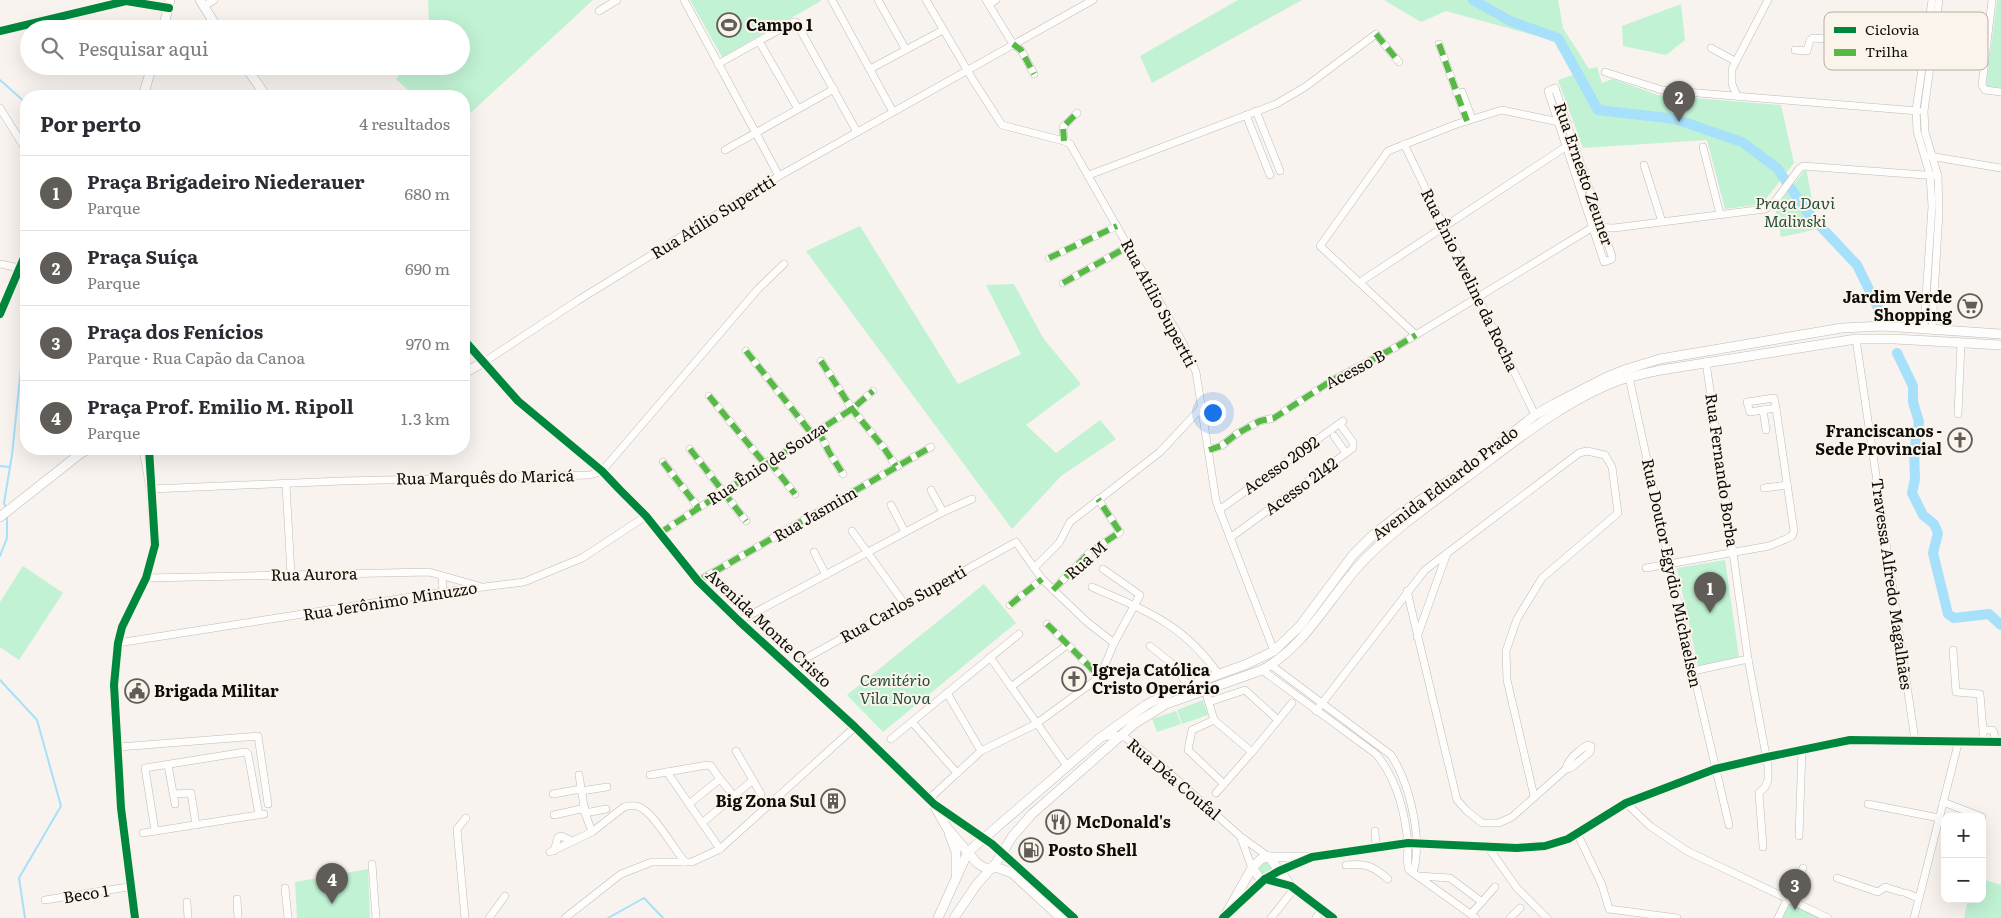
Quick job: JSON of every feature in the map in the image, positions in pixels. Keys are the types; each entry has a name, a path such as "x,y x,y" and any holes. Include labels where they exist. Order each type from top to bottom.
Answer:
{"main road":[{"path":"165,20 169,3"},
{"path":"202,3 212,20"},
{"path":"145,90 149,75"},
{"path":"251,75 262,90"},
{"name":"Avenida Eduardo Prado","path":"938,918 968,852 1100,738 1146,705 1274,651 1300,626 1360,548 1400,514 1538,419 1607,377 1660,359 1842,328 1883,326 2001,334"},
{"path":"1928,329 1929,336 1939,342"},
{"name":"Avenida Eduardo Prado","path":"954,918 976,884 991,868 1012,837 1047,800 1120,735 1157,709 1207,697 1271,665 1308,630 1368,556 1406,522 1521,437 1538,419 1554,413 1603,386 1629,377 1706,362 1856,339 2001,345"},
{"name":"Avenida Monte Cristo","path":"470,347 534,416 602,471 646,516 698,581 740,621 931,801 992,844 1074,918"},
{"name":"Rua Atílio Supertti","path":"470,370 484,362"},
{"path":"4,513 78,455"},
{"path":"145,455 151,489"},
{"path":"135,918 121,808 114,685 118,643 128,612 146,578 155,545 150,455"},
{"path":"1400,514 1406,522"},
{"path":"1360,548 1368,556"},
{"path":"1224,917 1252,868 1261,859 1269,856 1312,857 1418,843 1517,848 1545,846 1577,833 1626,803 1715,770 1766,757 1850,740 1998,742"},
{"name":"Avenida Monte Cristo","path":"931,801 947,828 977,863 1012,873 1061,918"},
{"path":"947,828 956,852 956,876"},
{"name":"Rua Déa Coufal","path":"1269,856 1291,886 1333,918"},
{"path":"1224,917 1265,880 1279,871 1312,857"},
{"path":"128,862 130,918"},
{"path":"1291,886 1290,870 1295,864"},
{"name":"Rua Déa Coufal","path":"1252,868 1255,874 1265,880 1291,886"}],"street":[{"path":"202,3 214,0"},
{"path":"599,10 617,0"},
{"path":"684,0 780,176"},
{"path":"832,0 893,112"},
{"path":"878,0 906,50"},
{"path":"926,0 1002,125 1064,141"},
{"path":"996,0 987,2 1013,44 1021,50 1034,74"},
{"name":"Rua Atílio Supertti","path":"484,362 577,301 780,176 1092,0"},
{"path":"1737,96 1732,84 1732,69 1768,0"},
{"path":"1932,0 1934,12"},
{"path":"1933,12 1939,0"},
{"path":"1988,34 1992,0"},
{"path":"46,20 126,1 169,3"},
{"path":"718,64 796,21 857,132"},
{"path":"0,31 20,26"},
{"path":"870,69 943,30"},
{"path":"1089,175 1276,104 1305,87 1376,34 1399,62"},
{"path":"1795,50 1807,50 1810,40 1813,38 1824,39"},
{"path":"759,41 798,109"},
{"path":"1440,44 1469,120"},
{"path":"1711,48 1735,61"},
{"path":"1922,70 1916,110 1917,130 1930,175 1932,271"},
{"path":"1928,329 1939,212 1938,176 1926,132 1924,111 1930,70"},
{"path":"1984,70 1982,85 1985,90 2001,92"},
{"path":"1605,72 1662,90 1924,111"},
{"name":"Rua Ernesto Zeuner","path":"1555,88 1568,124 1612,257 1604,262 1548,91 1555,88"},
{"path":"724,150 834,90"},
{"path":"1462,92 1469,120"},
{"path":"0,108 20,140"},
{"path":"1416,335 1320,246 1388,151 1469,120 1502,110 1568,124"},
{"path":"1256,111 1280,171"},
{"name":"Rua Atílio Supertti","path":"1077,113 1065,124 1062,132 1064,141 1070,144 1089,175 1183,343 1196,372 1200,408 1216,501 1274,651"},
{"path":"1246,116 1270,175"},
{"name":"Rua Ênio Aveline da Rocha","path":"1404,144 1538,419"},
{"path":"1360,282 1566,146"},
{"path":"1703,148 1720,214"},
{"path":"1923,155 2001,168"},
{"path":"1644,166 1662,222"},
{"path":"1593,227 1614,228 1761,210 1769,207 1798,169 1803,166 1938,176"},
{"path":"1049,258 1117,226"},
{"name":"Acesso B","path":"1208,450 1221,446 1260,420 1274,418 1331,381 1396,347 1593,227"},
{"path":"1063,284 1129,246"},
{"path":"0,264 19,268 0,311"},
{"path":"602,471 758,288 784,264"},
{"name":"Travessa Alfredo Magalhães","path":"1856,339 1915,740"},
{"path":"1958,414 1961,343"},
{"path":"746,351 815,432 843,474"},
{"path":"821,361 852,409 896,466"},
{"name":"Rua Fernando Borba","path":"1706,362 1748,660 1766,757 1768,780 1765,787 1759,792 1763,847"},
{"name":"Rua Doutor Egydio Michaelsen","path":"1629,377 1669,564 1729,825"},
{"name":"Rua Ênio de Souza","path":"660,533 767,462 852,409 873,391"},
{"path":"709,396 795,494"},
{"path":"1646,568 1769,546 1792,536 1794,531 1776,408 1774,398 1747,402 1750,412 1776,408"},
{"path":"1114,644 1052,590 1034,568 1059,542 1070,522 1160,452 1200,408"},
{"path":"1763,410 1766,430"},
{"name":"Acesso 2142","path":"1230,538 1346,453 1354,445 1343,424"},
{"name":"Acesso 2092","path":"1219,510 1343,424"},
{"path":"1334,436 1346,453"},
{"name":"Rua Jasmim","path":"698,581 805,521 896,466 931,448"},
{"path":"690,449 746,521"},
{"path":"1316,711 1425,570 1579,453 1587,451 1604,455 1611,462 1618,513 1542,578 1517,619 1506,651 1507,680 1534,796"},
{"path":"663,462 698,507"},
{"name":"Rua Marquês do Maricá","path":"151,489 342,480 590,475 602,471"},
{"path":"286,484 290,574"},
{"path":"1764,488 1787,485"},
{"path":"931,490 943,512"},
{"path":"740,621 943,512 972,499"},
{"name":"Rua M","path":"1052,590 1088,553 1120,532 1098,499"},
{"path":"891,505 906,532"},
{"name":"Rua Jerônimo Minuzzo","path":"118,643 481,586 524,582 582,558 646,516"},
{"path":"852,531 904,604"},
{"name":"Rua Carlos Superti","path":"790,667 1016,542 1034,568"},
{"path":"1417,637 1448,551"},
{"path":"814,552 826,575"},
{"path":"931,801 980,751 1036,724 1100,677 1114,644 1140,595 1103,569"},
{"name":"Rua Aurora","path":"146,578 429,572 481,586"},
{"path":"442,576 443,592"},
{"path":"1010,605 1042,579"},
{"path":"1092,586 1179,630 1205,654 1219,675"},
{"path":"1407,591 1458,800 1467,812 1482,823 1499,823 1512,817 1566,768"},
{"path":"1046,624 1100,677"},
{"path":"891,739 1019,634"},
{"path":"1011,688 1067,644"},
{"path":"1150,646 1175,666 1188,686"},
{"path":"1953,650 1956,692 1980,694 1982,742"},
{"path":"990,657 1067,766"},
{"path":"1693,671 1748,660"},
{"path":"1271,665 1372,740 1391,755 1396,762 1408,792 1418,843 1414,874"},
{"path":"1262,670 1376,754 1388,769 1398,791 1403,844 1408,856 1408,868 1414,874 1474,916 1482,902 1496,887"},
{"path":"1252,752 1214,720 1207,697 1246,691 1278,720"},
{"path":"947,693 980,751"},
{"path":"1216,793 1292,703"},
{"path":"1214,720 1192,730 1188,750 1224,784"},
{"path":"912,722 957,774"},
{"path":"565,918 621,874 652,862 692,862 720,849 854,727"},
{"path":"1983,730 1993,730 1998,742"},
{"name":"Rua Déa Coufal","path":"1100,738 1120,735 1164,769 1241,837 1269,856"},
{"path":"118,748 258,736 268,804"},
{"path":"1914,918 1960,740"},
{"path":"1799,836 1802,749"},
{"path":"736,751 761,794"},
{"path":"143,833 262,815 248,753 201,756 168,765 147,767 144,770 155,831"},
{"path":"168,765 175,804"},
{"path":"650,775 707,765 710,766 734,796"},
{"path":"667,772 720,849"},
{"path":"578,775 585,811 592,832"},
{"path":"690,804 720,779"},
{"path":"702,824 753,780"},
{"path":"553,794 607,787"},
{"path":"174,794 190,793 196,825"},
{"path":"1943,802 1972,813"},
{"path":"1626,803 1650,826 1687,851 1828,918"},
{"path":"1868,804 1939,818"},
{"path":"552,851 592,832 624,807 630,805 642,808 652,817 685,862"},
{"path":"554,815 606,809"},
{"path":"465,918 457,829 466,818"},
{"path":"1375,831 1376,848"},
{"path":"1577,833 1602,885 1609,909 1677,918"},
{"name":"Rua Déa Coufal","path":"1241,837 1252,868"},
{"path":"1488,847 1517,888 1547,918"},
{"path":"1362,850 1363,864"},
{"path":"1408,856 1416,858"},
{"path":"372,864 376,918"},
{"path":"1346,865 1363,864 1376,868 1388,878"},
{"path":"1778,918 1803,868"},
{"path":"1414,874 1450,878 1482,902"},
{"path":"1837,878 1878,892 1885,887 1918,898"},
{"path":"1271,918 1291,886"},
{"name":"Beco 1","path":"45,900 128,887"},
{"path":"285,888 288,918"},
{"path":"489,918 505,896"},
{"path":"237,899 238,918"},
{"path":"187,902 188,918"},
{"path":"1510,918 1520,908"},
{"path":"1316,918 1322,909"}],"green space":[{"path":"428,0 593,0 470,113 470,90 408,90 396,79 399,75 470,75 470,20 429,20"},
{"path":"690,0 820,0 821,1 722,57"},
{"path":"1238,0 1302,0 1152,83 1140,56"},
{"path":"1384,0 1558,0 1563,28 1589,69 1597,67 1602,83 1613,79 1658,95 1781,105 1794,163 1762,204 1725,209 1707,140 1583,148 1558,80 1575,74 1555,41 1446,11 1421,22"},
{"path":"1997,0 2001,0 2001,88 1986,86"},
{"path":"1681,4 1685,40 1666,55 1623,46 1622,26"},
{"name":"Praça Davi Malinski","path":"1806,169 1818,229 1781,237 1775,207"},
{"path":"860,226 958,384 1021,354 986,285 1014,284 1043,338 1081,384 1026,425 1056,453 1100,420 1116,439 1061,476 1012,529 806,251"},
{"path":"1725,560 1739,657 1698,666 1677,568"},
{"path":"23,566 63,593 19,660 0,647 0,602"},
{"name":"Cemitério Vila Nova","path":"984,584 1016,623 883,732 847,695"},
{"path":"1203,700 1208,715 1182,724 1177,710"},
{"path":"1176,711 1181,724 1157,732 1152,719"},
{"path":"1268,860 1272,867 1270,872 1266,874 1261,873 1258,869 1259,864"},
{"path":"368,869 370,918 297,918 295,882"},
{"path":"1986,880 2001,885 2001,918 1964,918 1967,903 1986,903"},
{"path":"1788,902 1824,918 1780,918"}],"waterway":[{"path":"1473,0 1510,21 1558,38 1598,110 1675,119 1742,142 1777,168 1808,213 1857,265 1883,318"},
{"path":"0,80 20,98"},
{"path":"1897,353 1913,386 1913,402 1919,422 1914,451 1915,479 1912,493 1923,515 1934,524 1938,533 1933,553 1948,614 1954,618 1989,614 2001,625"},
{"path":"6,508 4,503 12,455 20,377"},
{"path":"0,466 9,467"},
{"path":"0,556 7,538 7,515"},
{"path":"0,680 37,720 61,806 19,878 25,918"},
{"path":"608,918 644,898 663,918"}],"marked path":[{"path":"1376,34 1399,62"},
{"path":"1013,44 1021,50 1034,74"},
{"path":"1439,44 1467,121"},
{"path":"1064,141 1063,127 1077,113"},
{"path":"1049,258 1117,226"},
{"path":"1063,283 1129,246"},
{"path":"1209,450 1221,446 1238,433 1260,421 1274,418 1331,381 1416,335"},
{"path":"746,351 812,434"},
{"path":"821,361 852,409 896,466"},
{"path":"660,533 852,409 873,391"},
{"path":"709,396 765,464"},
{"path":"818,430 843,474"},
{"path":"698,581 931,447"},
{"path":"690,449 746,521"},
{"path":"769,461 795,494"},
{"path":"663,462 698,507"},
{"path":"1053,590 1089,553 1120,532 1098,499"},
{"path":"1010,605 1042,579"},
{"path":"1047,624 1100,677"}],"cycle path":[{"path":"46,20 126,1 169,8"},
{"path":"0,31 20,26"},
{"path":"0,314 20,267"},
{"path":"470,347 518,401 602,471 646,516 698,581 739,621 855,727 934,804 992,844 1074,918"},
{"path":"135,918 121,808 114,685 118,643 122,627 146,578 155,545 149,455"},
{"path":"1223,918 1265,879 1312,857 1408,843 1517,848 1545,846 1568,839 1626,803 1715,769 1767,757 1850,740 2001,742"},
{"path":"1265,879 1291,886 1333,918"}],"place":[{"name":"Campo 1","path":"729,25"},
{"name":"Praça Suíça","path":"1679,122"},
{"name":"Jardim Verde Shopping","path":"1970,306"},
{"name":"Franciscanos - Sede Provincial","path":"1960,440"},
{"name":"Praça Brigadeiro Niederauer","path":"1710,613"},
{"name":"Igreja Católica Cristo Operário","path":"1074,679"},
{"name":"Brigada Militar","path":"137,691"},
{"name":"Big Zona Sul","path":"833,801"},
{"name":"McDonald's","path":"1058,822"},
{"name":"Posto Shell","path":"1031,850"},
{"name":"Praça Prof. Emilio M. Ripoll","path":"332,904"},
{"name":"Praça dos Fenícios","path":"1795,910"}]}
